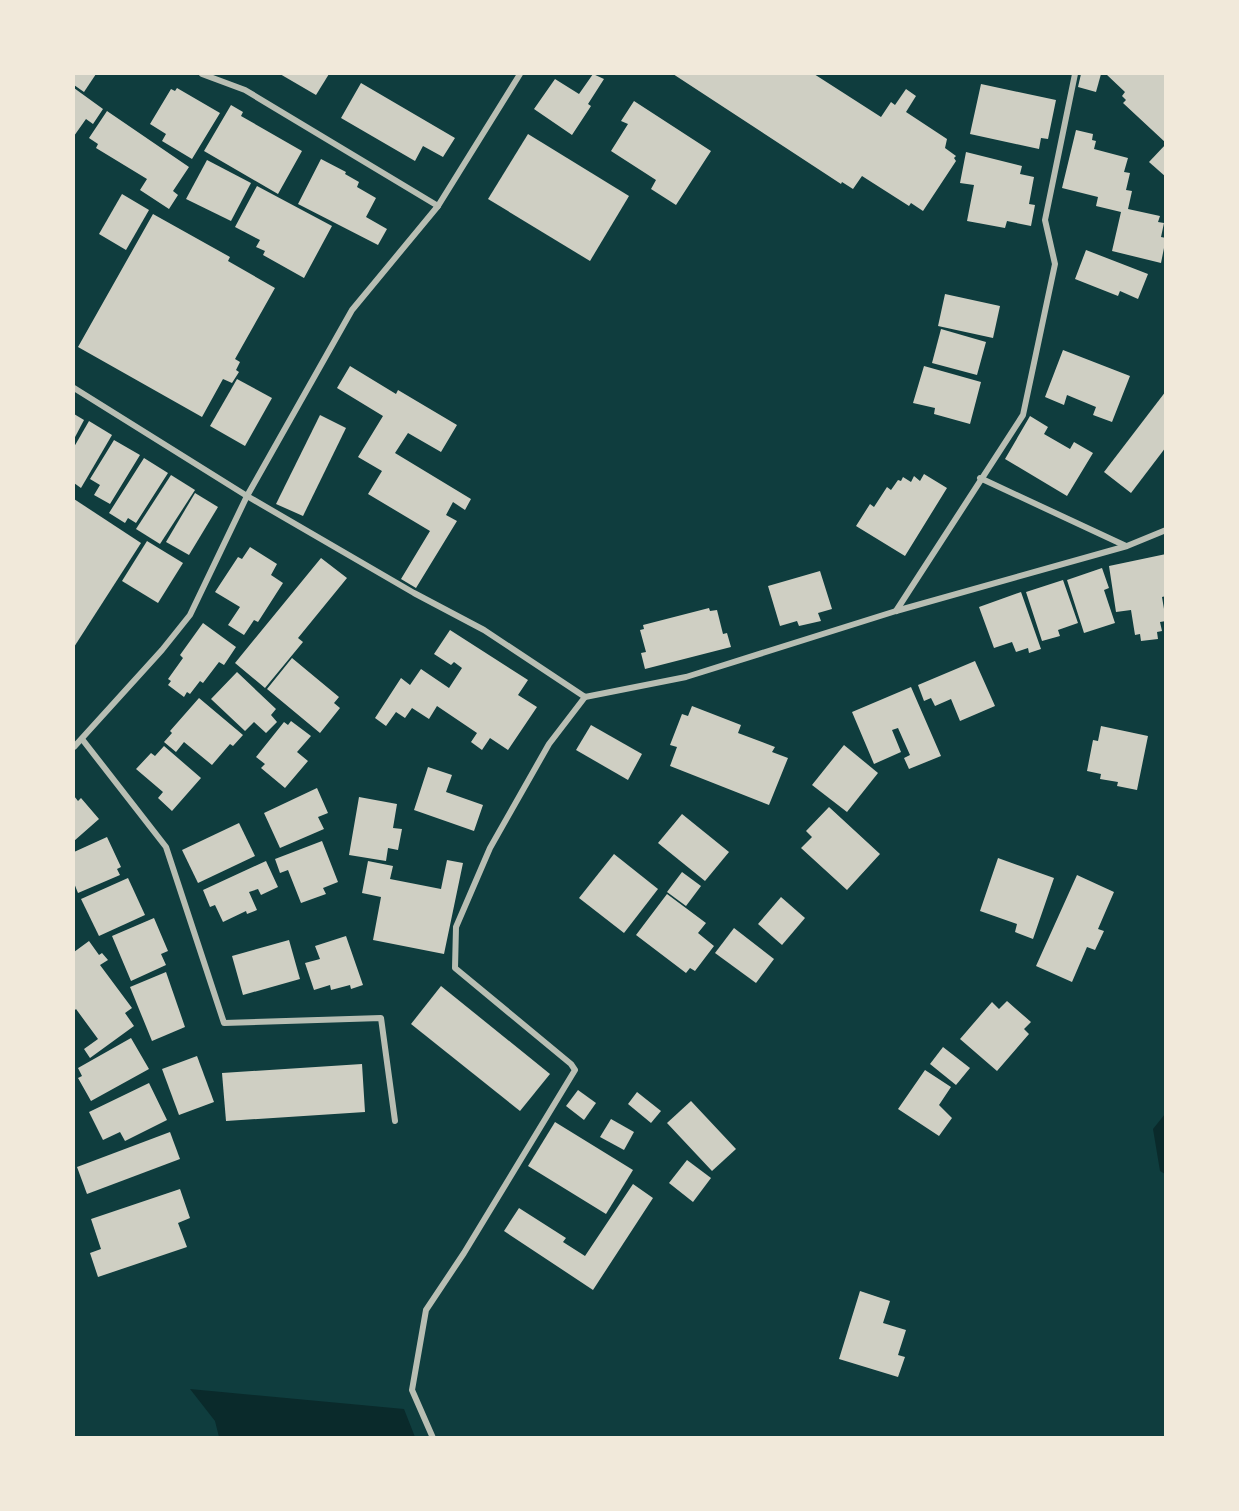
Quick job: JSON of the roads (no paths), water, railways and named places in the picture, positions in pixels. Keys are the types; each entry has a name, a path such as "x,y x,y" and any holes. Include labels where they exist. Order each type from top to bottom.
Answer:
{"street":[{"path":"201,74 245,90 438,206"},
{"path":"74,747 190,615 247,496 352,310 438,206 520,74"},
{"path":"896,611 937,550 980,478 1023,415 1055,264 1045,220 1075,74"},
{"path":"74,388 247,496 484,630 585,697"},
{"path":"980,478 1127,546"},
{"path":"433,1437 412,1390 426,1310 470,1243 574,1070 571,1064 455,968 456,927 490,848 543,754 585,697 686,677 896,611 1127,546 1166,530"},
{"path":"82,739 166,847 224,1023 381,1018 395,1120"}],"water":[{"path":"1165,1114 1165,1174 1160,1171 1153,1129"},
{"path":"190,1389 404,1409 415,1437 219,1437 215,1421"}]}
